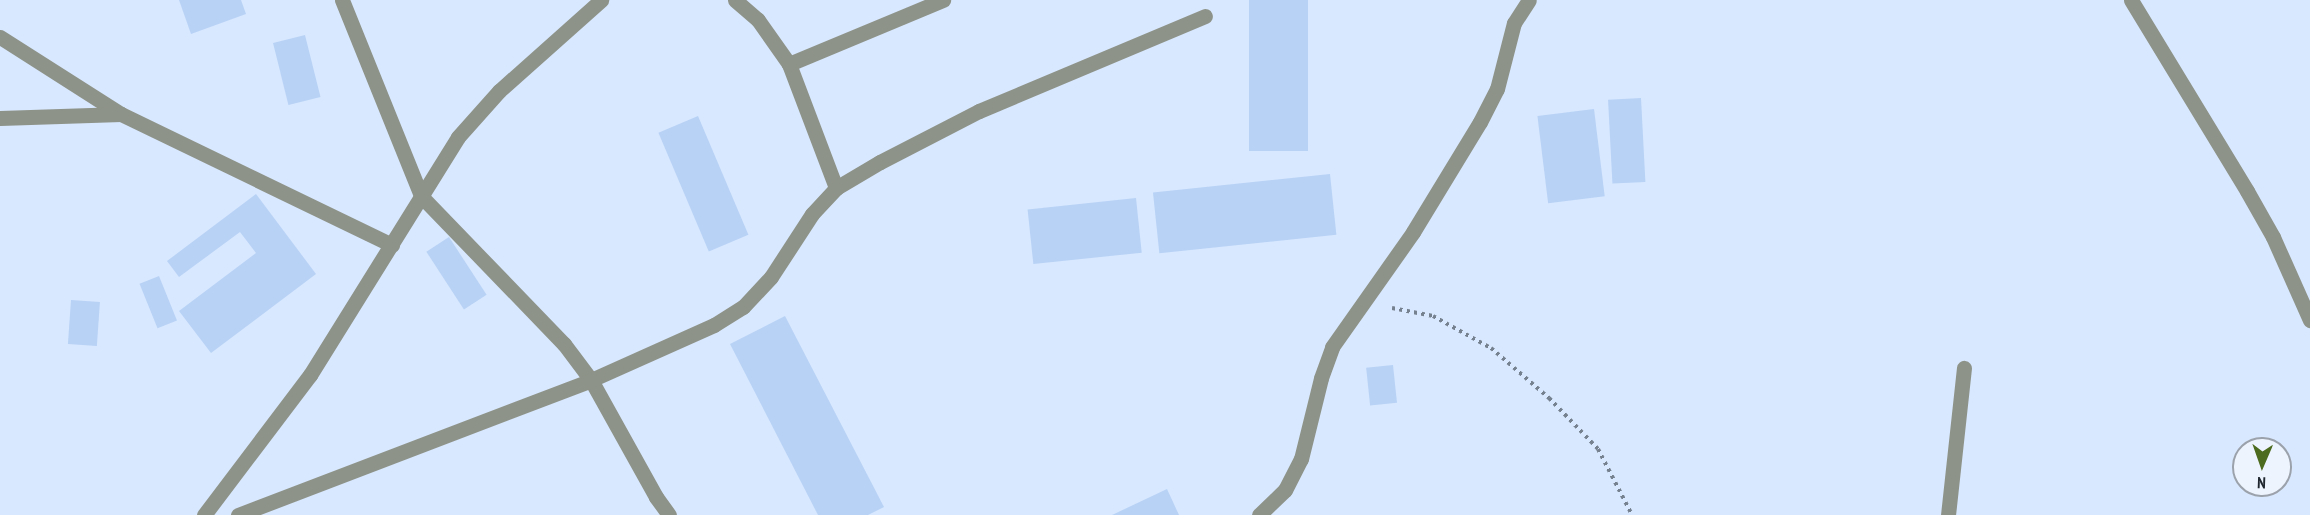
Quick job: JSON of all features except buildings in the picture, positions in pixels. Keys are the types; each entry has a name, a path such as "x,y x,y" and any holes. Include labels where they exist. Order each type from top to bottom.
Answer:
{"street":[{"path":"342,0 421,196 564,344 591,380 656,497 669,515"},
{"path":"204,515 310,375 458,137 499,91 601,0"},
{"path":"735,0 758,20 789,64 836,188"},
{"path":"789,64 944,0"},
{"path":"1259,515 1285,490 1301,459 1321,378 1332,347 1413,232 1480,122 1497,89 1514,23 1529,0"},
{"path":"2131,0 2247,191 2272,237 2310,320"},
{"path":"238,515 591,380 714,325 743,307 771,277 812,214 836,188 880,162 979,111 1205,16"},
{"path":"0,37 121,114 392,245"},
{"path":"0,118 121,114"},
{"path":"1948,515 1964,368"}],"path":[{"path":"1362,303 1434,316 1491,348 1549,398 1598,449 1632,515"}]}
